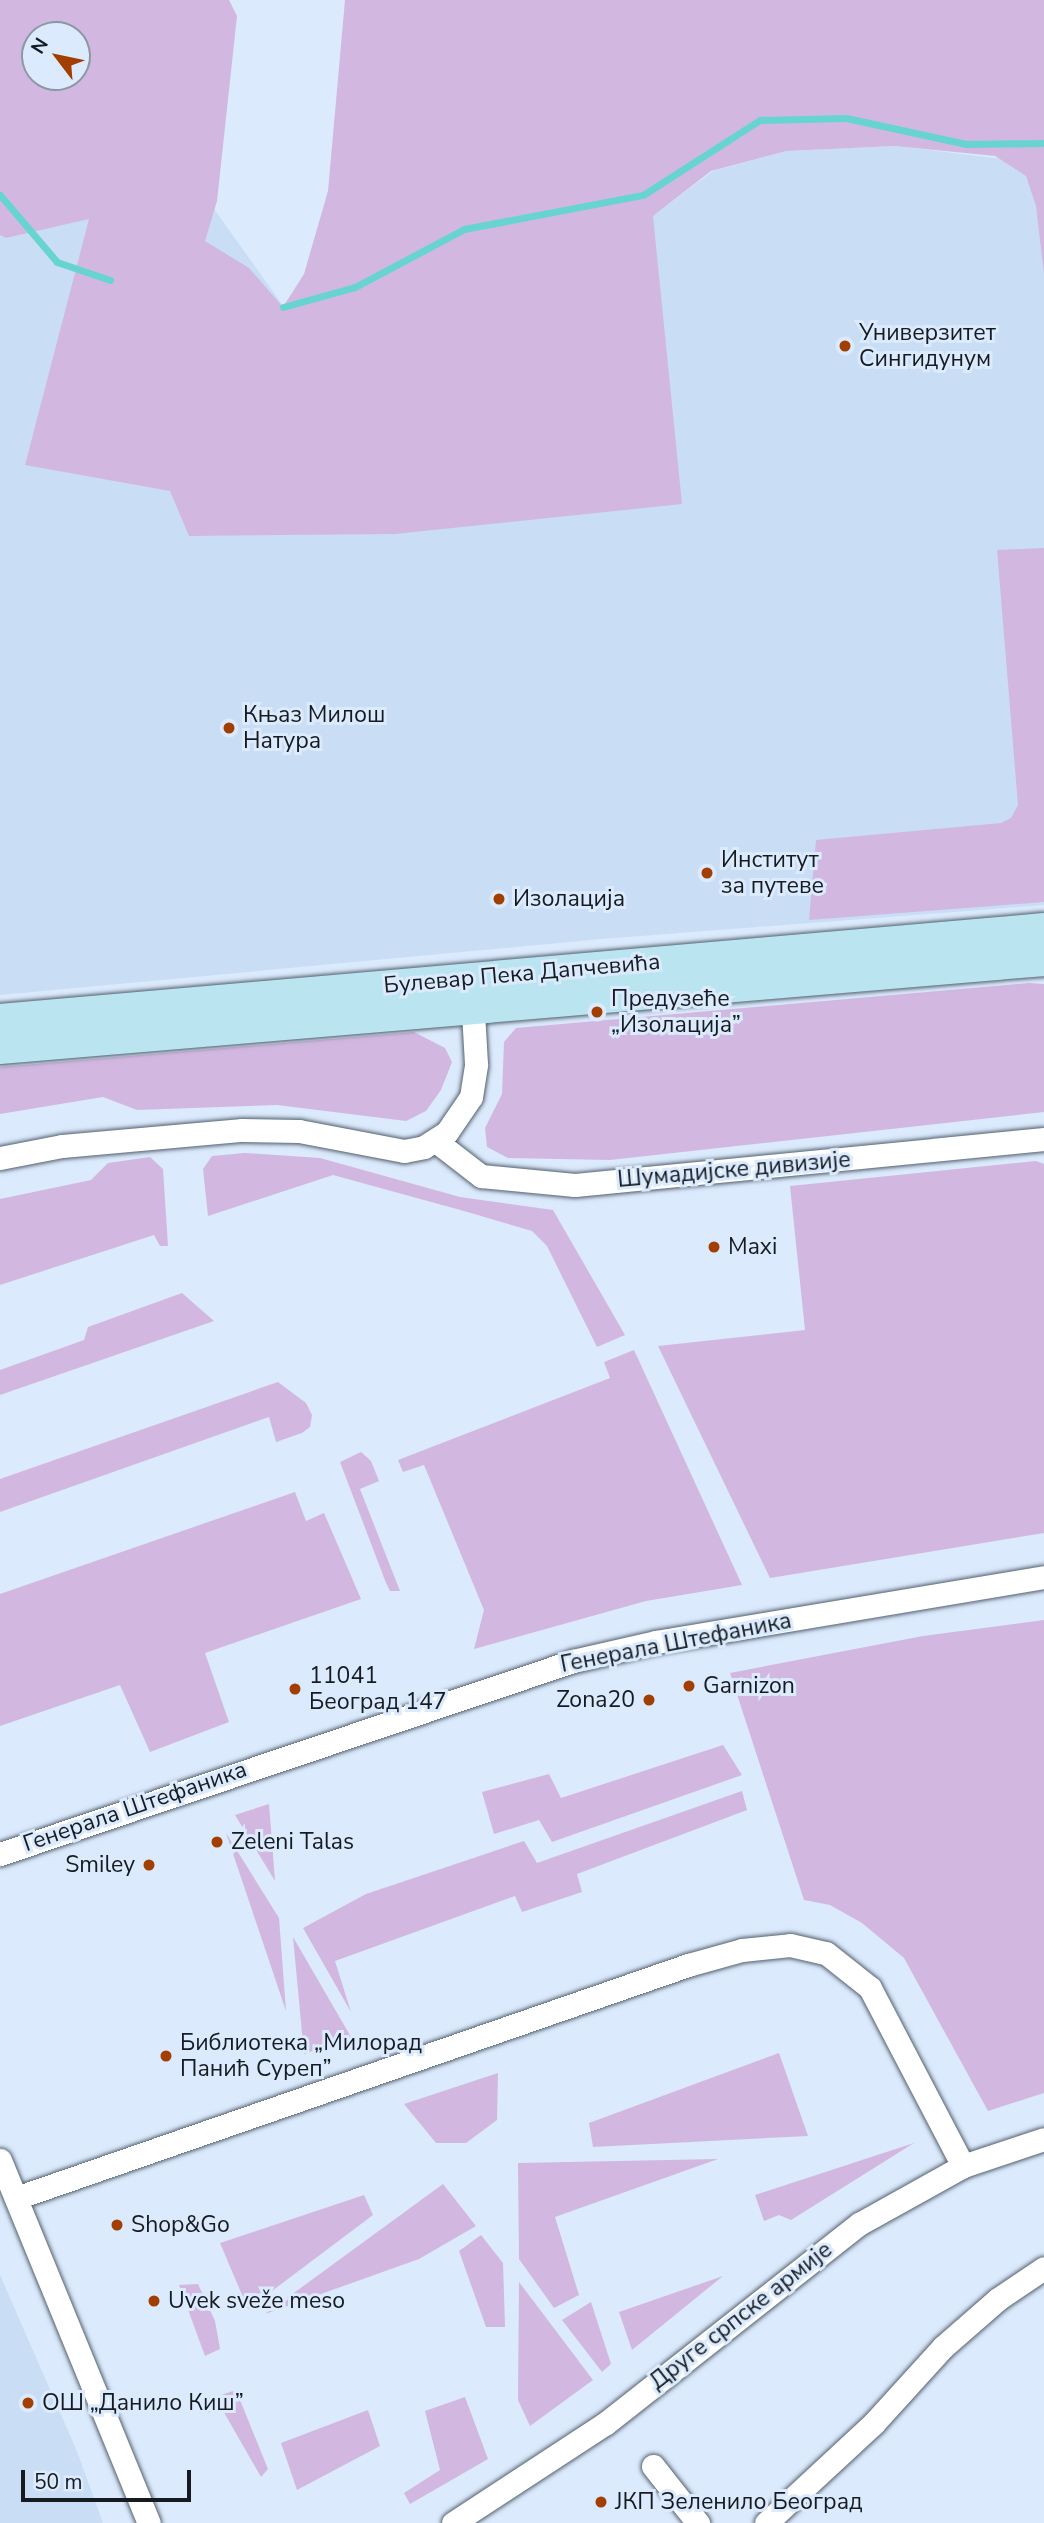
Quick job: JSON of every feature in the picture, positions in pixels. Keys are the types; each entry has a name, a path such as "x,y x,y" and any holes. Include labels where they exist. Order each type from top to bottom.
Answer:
{"street":[{"name":"Булевар Пека Дапчевића","path":"0,1048 1044,929"},
{"name":"Булевар Пека Дапчевића","path":"0,1020 1044,960"},
{"path":"0,1158 62,1146 242,1130 299,1130 404,1151 437,1142 459,1120 471,1097 476,1064 472,993"},
{"name":"Шумадијске дивизије","path":"437,1142 481,1176 575,1185 1044,1139"},
{"name":"Генерала Штефаника","path":"0,1854 322,1742 584,1658 656,1642 1044,1577"},
{"path":"16,2198 688,1965 742,1950 790,1945 826,1953 870,1988 963,2166"},
{"name":"Друге српске армије","path":"453,2523 606,2423 859,2224 963,2166 1044,2139"},
{"path":"0,2160 149,2523"},
{"path":"766,2523 873,2424 943,2347 998,2299 1044,2268"},
{"path":"653,2466 698,2523"}],"shaded area":[{"path":"0,0 229,0 237,16 217,201 205,241 249,268 283,307 304,274 328,191 345,0 1044,0 1044,274 1036,206 1026,176 995,156 895,146 787,151 711,171 653,216 682,504 395,534 189,536 170,491 25,465 89,219 6,238 0,235"},
{"path":"896,146 1003,159 1044,150 1044,905 601,939 0,995 0,161 189,174 284,307 464,229 654,215 713,171 787,151"},
{"path":"1044,548 1044,902 809,920 816,840 1001,823 1011,818 1018,805 997,550"},
{"path":"1029,983 1044,984 1044,1112 610,1160 508,1158 487,1147 485,1128 502,1094 504,1042 516,1028"},
{"path":"414,1032 445,1048 452,1062 441,1090 426,1111 406,1121 277,1105 137,1110 103,1097 0,1114 0,1067"},
{"path":"245,1153 320,1158 460,1197 553,1210 625,1335 597,1347 547,1246 532,1231 464,1211 333,1175 208,1216 203,1169 212,1156"},
{"path":"150,1157 163,1169 168,1246 160,1246 154,1235 0,1285 0,1199 91,1180 108,1163"},
{"path":"1036,1161 1044,1164 1044,1533 770,1578 658,1346 805,1330 790,1186"},
{"path":"182,1293 214,1321 0,1395 0,1370 84,1340 88,1327"},
{"path":"634,1350 742,1585 646,1601 474,1649 484,1610 424,1465 403,1472 398,1460 610,1378 604,1362"},
{"path":"278,1382 306,1403 312,1415 310,1427 302,1433 276,1442 269,1417 0,1512 0,1479"},
{"path":"361,1452 371,1461 379,1481 360,1489 400,1591 390,1591 386,1583 340,1462"},
{"path":"295,1492 306,1521 324,1513 361,1599 205,1653 229,1722 150,1752 120,1685 0,1726 0,1594"},
{"path":"1044,1620 1044,2093 988,2111 904,1958 862,1923 830,1905 804,1900 730,1673 923,1636"},
{"path":"723,1745 742,1775 552,1842 539,1820 494,1834 482,1792 549,1774 561,1798"},
{"path":"742,1791 747,1810 577,1874 582,1892 522,1912 515,1896 335,1961 351,2012 303,1928 366,1894 524,1841 537,1863"},
{"path":"269,1804 275,1881 235,1815"},
{"path":"226,1833 279,1918 286,2011"},
{"path":"293,1937 351,2037 304,2054"},
{"path":"779,2053 808,2136 593,2147 589,2123"},
{"path":"498,2073 497,2120 466,2143 436,2143 404,2104"},
{"path":"914,2143 791,2220 779,2215 764,2221 755,2195"},
{"path":"718,2159 555,2217 579,2295 554,2308 519,2259 518,2163"},
{"path":"443,2184 476,2226 419,2259 265,2314"},
{"path":"364,2195 373,2215 248,2309 220,2243"},
{"path":"481,2235 503,2263 505,2327 486,2327 459,2251"},
{"name":"ОШ „Данило Киш”","path":"0,2275 76,2449 103,2523 0,2523"},
{"path":"723,2276 632,2350 619,2312"},
{"path":"519,2282 593,2380 530,2426 518,2400"},
{"path":"198,2284 215,2321 220,2349 205,2356 179,2285"},
{"path":"591,2302 611,2364 602,2372 562,2320"},
{"path":"236,2390 268,2469 261,2477 222,2409 207,2413 201,2402"},
{"path":"465,2397 488,2459 410,2504 404,2493 440,2470 425,2411"},
{"path":"368,2410 380,2446 297,2490 281,2443"}],"waterway":[{"path":"283,307 355,287 464,229 643,195 760,120 846,118 966,144 1044,143"},
{"path":"0,195 57,262 110,280"}],"place":[{"name":"Универзитет Сингидунум","path":"845,346"},
{"name":"Књаз Милош Натура","path":"229,728"},
{"name":"Институт за путеве","path":"707,873"},
{"name":"Изолација","path":"499,899"},
{"name":"Предузеће „Изолација”","path":"597,1012"},
{"name":"Maxi","path":"714,1247"},
{"name":"Garnizon","path":"689,1686"},
{"name":"11041 Београд 147","path":"295,1689"},
{"name":"Zona20","path":"649,1700"},
{"name":"Zeleni Talas","path":"217,1842"},
{"name":"Smiley","path":"149,1865"},
{"name":"Библиотека „Милорад Панић Суреп”","path":"166,2056"},
{"name":"Shop&Go","path":"117,2225"},
{"name":"Uvek sveže meso","path":"154,2301"},
{"name":"ОШ „Данило Киш”","path":"28,2403"},
{"name":"ЈКП Зеленило Београд","path":"601,2502"}]}
